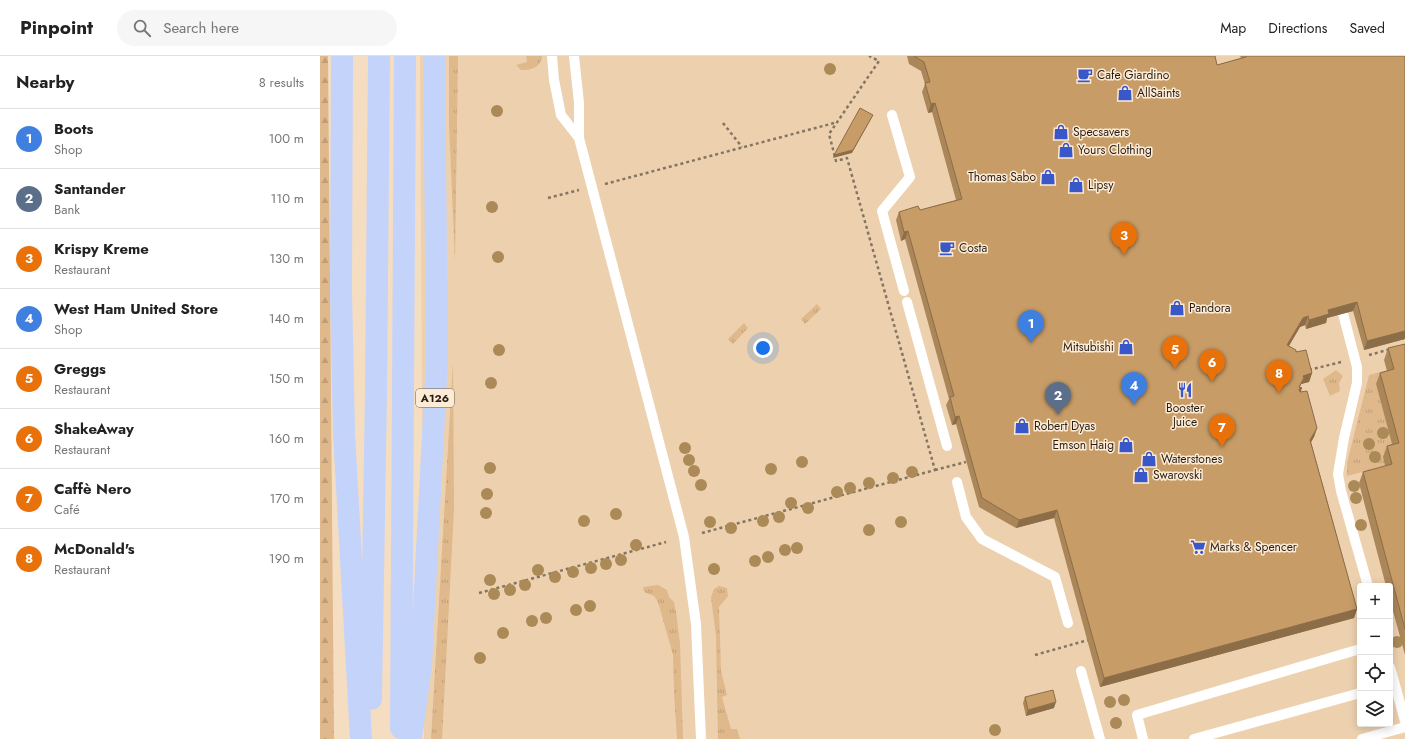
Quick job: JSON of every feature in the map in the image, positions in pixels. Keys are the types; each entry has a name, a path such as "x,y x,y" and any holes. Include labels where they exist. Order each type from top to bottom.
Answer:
{"main road":[{"path":"342,56 341,291 344,433 361,739"},
{"path":"370,739 376,393 379,56"},
{"name":"A126","path":"401,739 405,56"},
{"name":"A126","path":"411,739 421,665 437,358 434,56"}],"lane":[{"path":"552,56 562,115 579,138"},
{"path":"574,56 579,103 579,138 684,537 696,624 701,739"},
{"path":"892,115 910,177 882,211 904,291"},
{"path":"1336,289 1357,367 1357,383 1344,438 1338,474 1341,491 1367,583"},
{"path":"907,302 947,446"},
{"path":"957,482 966,517 982,540 1055,577 1068,623"},
{"path":"1143,739 1137,716 1357,650"},
{"path":"1081,671 1100,739"},
{"path":"1393,687 1405,721"},
{"path":"1194,739 1357,694"},
{"path":"1362,739 1405,727"}],"path":[{"path":"869,56 879,61 829,134 836,161 847,158 935,470"},
{"path":"548,198 838,122"},
{"path":"723,123 742,147"},
{"path":"1306,370 1398,347"},
{"path":"702,533 966,462"},
{"path":"479,593 666,542"},
{"path":"1035,655 1088,640"}],"shaded area":[{"path":"420,56 1405,56 1405,739 424,739"}],"green space":[{"path":"320,56 328,56 334,739 320,739"},
{"path":"449,56 458,56 455,262 449,124"},
{"path":"526,56 542,56 540,63 535,68 521,70 516,65 527,62"},
{"path":"817,304 821,309 805,324 801,319"},
{"path":"744,323 748,328 733,344 728,339"},
{"path":"453,362 454,509 442,739 431,739"},
{"path":"1336,370 1343,376 1339,383 1340,391 1330,396 1323,379"},
{"path":"1387,370 1390,380 1376,384 1395,454 1383,457 1385,466 1347,476 1347,463 1369,375"},
{"path":"658,585 667,590 669,597 674,602 676,612 680,643 683,739 677,739 673,655 658,602 654,596 644,592 643,587"},
{"path":"719,586 727,588 728,596 719,607 721,671 727,695 722,697 731,729 737,729 740,739 718,739 716,637 711,597 714,589"}],"building":[{"path":"914,56 1215,56 1217,65 1246,56 1405,56 1405,331 1367,341 1357,302 1328,310 1329,314 1309,320 1308,316 1303,318 1287,345 1296,350 1296,352 1306,350 1312,373 1303,376 1304,378 1299,387 1302,388 1299,389 1300,392 1307,391 1317,428 1310,440 1357,609 1104,678 1057,510 1019,520 982,498 959,416 955,417 950,397 954,396 908,231 904,232 899,212 918,206 920,210 962,199 935,103 931,104 925,83 930,82 924,62"},
{"path":"860,108 873,115 853,150 834,155"},
{"path":"1405,344 1405,629 1363,472 1392,464 1387,446 1399,443 1380,373 1394,369 1388,348"},
{"path":"1053,690 1056,702 1028,710 1025,697"}],"place":[{"name":"Cafe Giardino","path":"1085,75"},
{"name":"AllSaints","path":"1125,93"},
{"name":"Specsavers","path":"1061,132"},
{"name":"Yours Clothing","path":"1066,150"},
{"name":"Thomas Sabo","path":"1048,177"},
{"name":"Lipsy","path":"1076,185"},
{"name":"Costa","path":"947,248"},
{"name":"Krispy Kreme","path":"1124,255"},
{"name":"Pandora","path":"1177,308"},
{"name":"Boots","path":"1031,343"},
{"name":"Mitsubishi","path":"1126,347"},
{"name":"Greggs","path":"1175,369"},
{"name":"ShakeAway","path":"1212,382"},
{"name":"Booster Juice","path":"1185,390"},
{"name":"McDonald's","path":"1279,393"},
{"name":"West Ham United Store","path":"1134,405"},
{"name":"Santander","path":"1058,415"},
{"name":"Robert Dyas","path":"1022,426"},
{"name":"Emson Haig","path":"1126,445"},
{"name":"Caffè Nero","path":"1222,447"},
{"name":"Waterstones","path":"1149,459"},
{"name":"Swarovski","path":"1141,475"},
{"name":"Marks & Spencer","path":"1198,547"}]}
